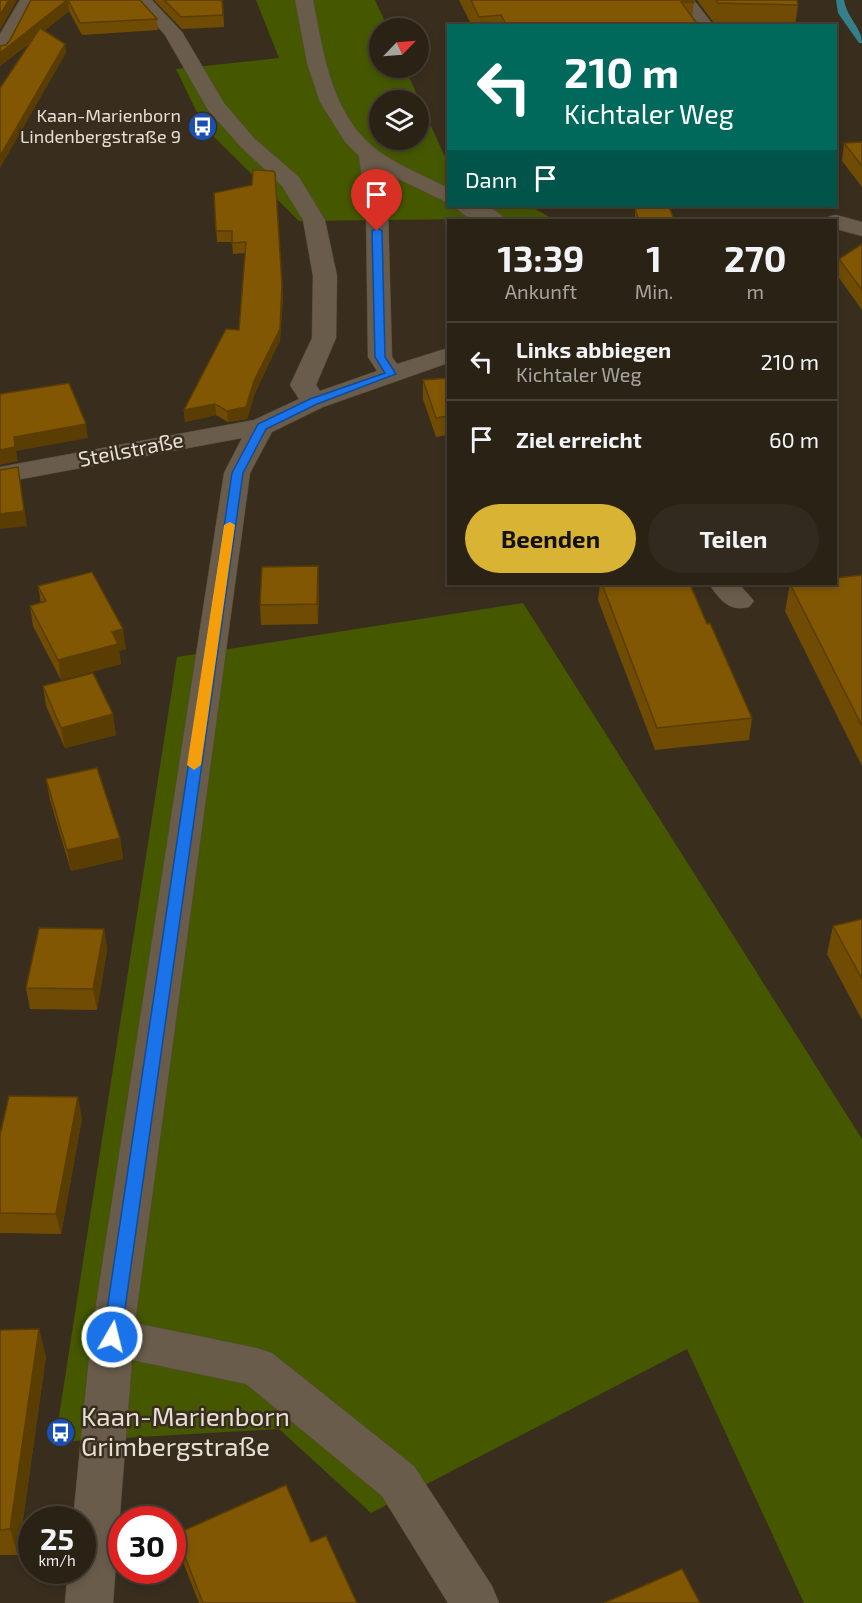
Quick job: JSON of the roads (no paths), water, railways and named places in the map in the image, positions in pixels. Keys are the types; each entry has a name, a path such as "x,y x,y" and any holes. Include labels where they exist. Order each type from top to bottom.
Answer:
{"street":[{"path":"0,51 30,0"},
{"path":"142,0 173,32 215,106 248,143 291,182 314,220 325,286 324,338 303,385 314,402"},
{"path":"304,0 325,94 332,110 369,154 447,195"},
{"path":"685,0 703,24"},
{"path":"369,154 377,210 380,357 391,374"},
{"path":"468,207 493,219"},
{"path":"837,222 862,229"},
{"name":"Steilstraße","path":"0,475 261,427 314,402 447,355"},
{"path":"88,1603 112,1337 237,473 261,427"},
{"path":"112,1337 257,1367 398,1481 475,1603"}],"waterway":[{"path":"840,0 842,13 862,41"}],"place":[{"name":"Kaan-Marienborn Lindenbergstraße 9","path":"202,126"},
{"name":"Kaan-Marienborn Grimbergstraße","path":"60,1432"}]}
